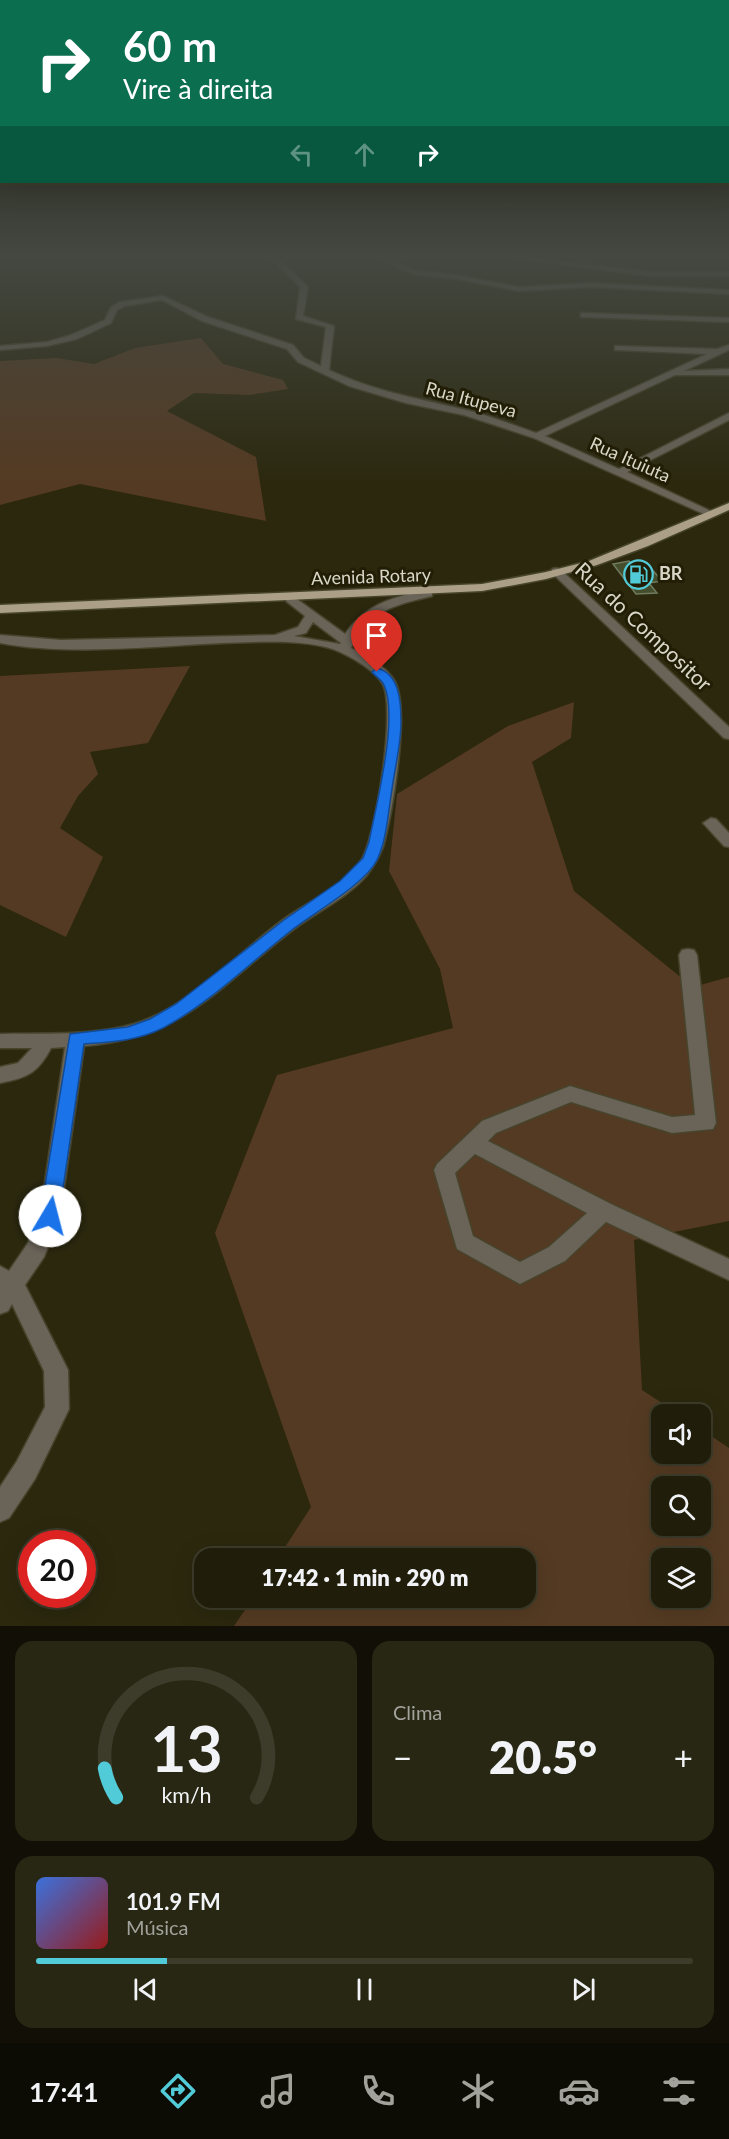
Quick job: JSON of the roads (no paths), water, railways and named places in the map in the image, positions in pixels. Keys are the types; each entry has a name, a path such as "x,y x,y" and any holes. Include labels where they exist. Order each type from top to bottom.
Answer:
{"main road":[{"name":"Avenida Rotary","path":"0,609 466,591 591,564 633,549 729,506"}],"street":[{"name":"Rua Itupeva","path":"0,348 47,344 84,333"},
{"name":"Rua Itupeva","path":"247,333 290,347 301,360 368,389 466,412 537,436"},
{"path":"325,372 329,333"},
{"path":"537,436 729,347"},
{"path":"618,348 719,352"},
{"path":"673,374 729,372"},
{"path":"618,473 729,416"},
{"name":"Rua Ituiuta","path":"537,436 710,513"},
{"name":"Rua do Compositor","path":"556,571 729,735"},
{"path":"345,646 372,611 386,604 428,593"},
{"path":"0,1041 129,1034 155,1024 182,1009 289,924 345,884 369,860 376,842 394,733 395,704 389,683 290,598"},
{"path":"275,638 302,630 311,616"},
{"path":"0,639 46,644 97,644 275,638 345,646"},
{"path":"711,823 729,842"},
{"path":"604,1211 557,1254 520,1274 464,1242 444,1170 489,1126 570,1094 672,1125 706,1123 688,955"},
{"path":"0,1509 26,1470 57,1409 56,1370 5,1288 36,1250 50,1216 76,1038"},
{"path":"0,1075 19,1071 35,1062 46,1040"},
{"path":"473,1143 604,1211 729,1270"}],"place":[{"name":"BR","path":"638,574"}]}
